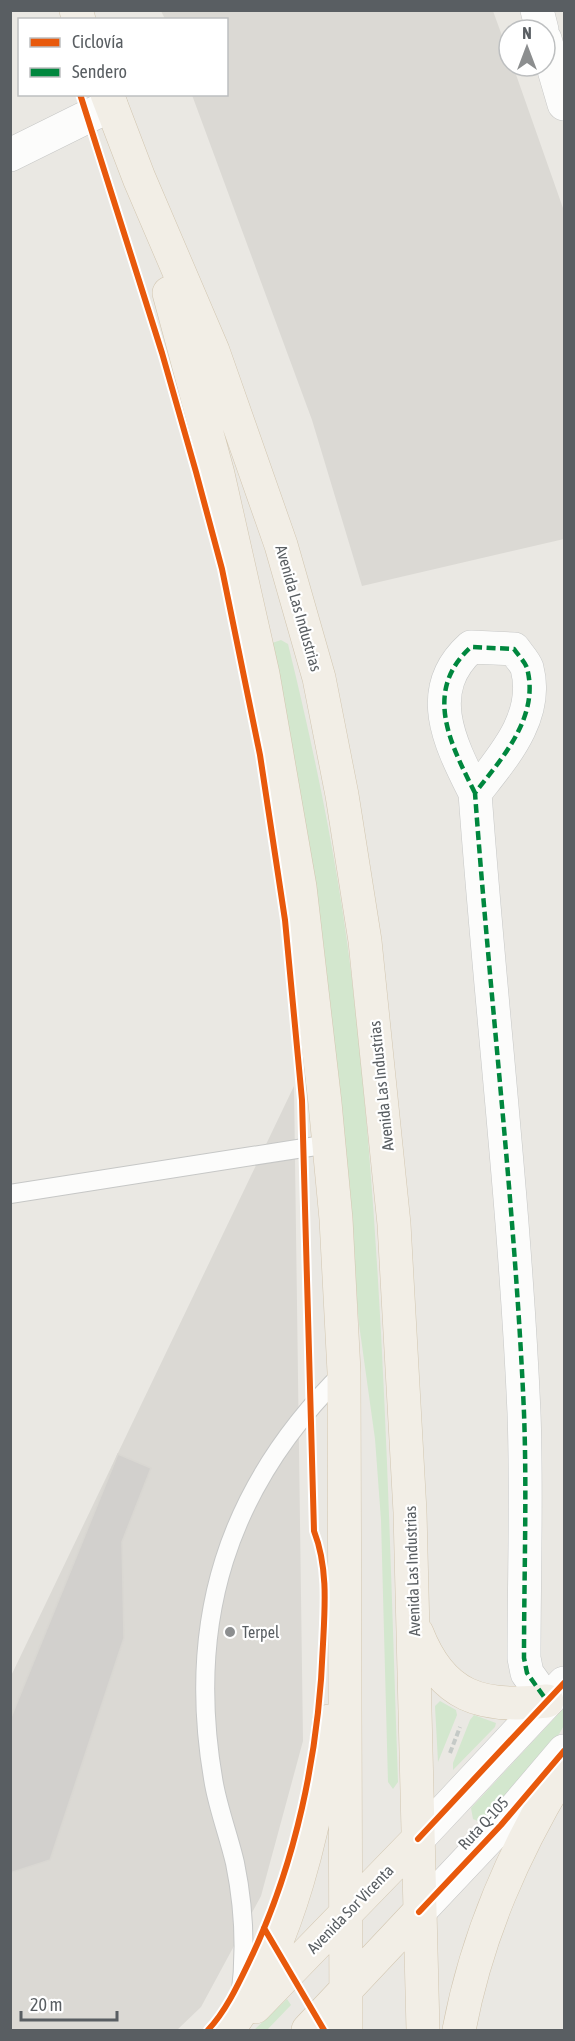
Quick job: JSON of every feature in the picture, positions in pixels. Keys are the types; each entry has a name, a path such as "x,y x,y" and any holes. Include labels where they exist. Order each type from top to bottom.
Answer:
{"main road":[{"name":"Avenida Las Industrias","path":"109,100 139,178 213,351 281,545 319,678 342,795 365,941 391,1190 404,1382 413,1615 423,2031"},
{"name":"Avenida Las Industrias","path":"139,178 218,474 263,674 300,887 329,1144 344,1372 348,1913 346,2031"},
{"path":"233,2027 261,1974 281,1926 300,1874 315,1817 325,1755 345,1552"},
{"path":"413,1615 424,1651 440,1677 451,1687 476,1698 507,1703 556,1692"},
{"path":"459,2031 473,1967 500,1890 525,1838 564,1769"},
{"name":"Avenida Sor Vicenta","path":"233,2027 348,1913 417,1839"},
{"path":"308,2031 419,1912"}],"street":[{"path":"556,78 564,104"},
{"path":"10,155 109,100"},
{"path":"417,1839 556,1692 527,1673 524,1658 524,1414 501,1081 485,941 475,793"},
{"name":"Ruta Q-105","path":"419,1912 501,1825 564,1751"}],"lane":[{"path":"10,1194 329,1144"},
{"path":"233,2027 243,1963 240,1896 235,1863 214,1784 208,1744 207,1654 213,1610 232,1535 260,1476 284,1439 312,1404 344,1372"}],"path":[{"path":"448,1757 464,1717 476,1698"}],"shaded area":[{"path":"161,11 493,11 497,22 497,78 517,78 564,211 564,539 362,586 312,420 192,96 228,96 228,18 164,18"},
{"path":"294,1086 303,1741 261,1896 201,2007 177,2030 11,2030 10,1678"}],"green space":[{"path":"281,640 288,644 299,688 336,869 350,960 365,1103 379,1296 388,1490 398,1782 393,1789 388,1782 381,1520 375,1439 359,1324 334,1048 272,643"},
{"path":"440,1701 456,1710 457,1715 438,1762 435,1706"},
{"path":"564,1708 563,1727 538,1763 488,1816 480,1822 473,1819 471,1808"},
{"path":"474,1715 496,1723 495,1727 453,1770 453,1763"},
{"path":"287,1999 291,2005 267,2030 254,2030"}],"building":[{"path":"118,1454 151,1468 122,1542 124,1638 50,1860 10,1873 10,1720"}],"marked path":[{"path":"475,793 450,737 444,700 448,682 456,664 471,647 514,649 527,668 530,686 528,703 516,736 475,793 520,1335 525,1474 524,1658 527,1673 547,1701"}],"cycle path":[{"path":"81,96 162,353 222,569 260,755 285,920 302,1100 314,1531 324,1573 321,1685 302,1808 279,1888 240,1981 208,2030"},
{"path":"418,1839 564,1683"},
{"path":"419,1912 501,1825 564,1751"},
{"path":"264,1928 324,2030"}],"place":[{"name":"Terpel","path":"230,1632"}]}
